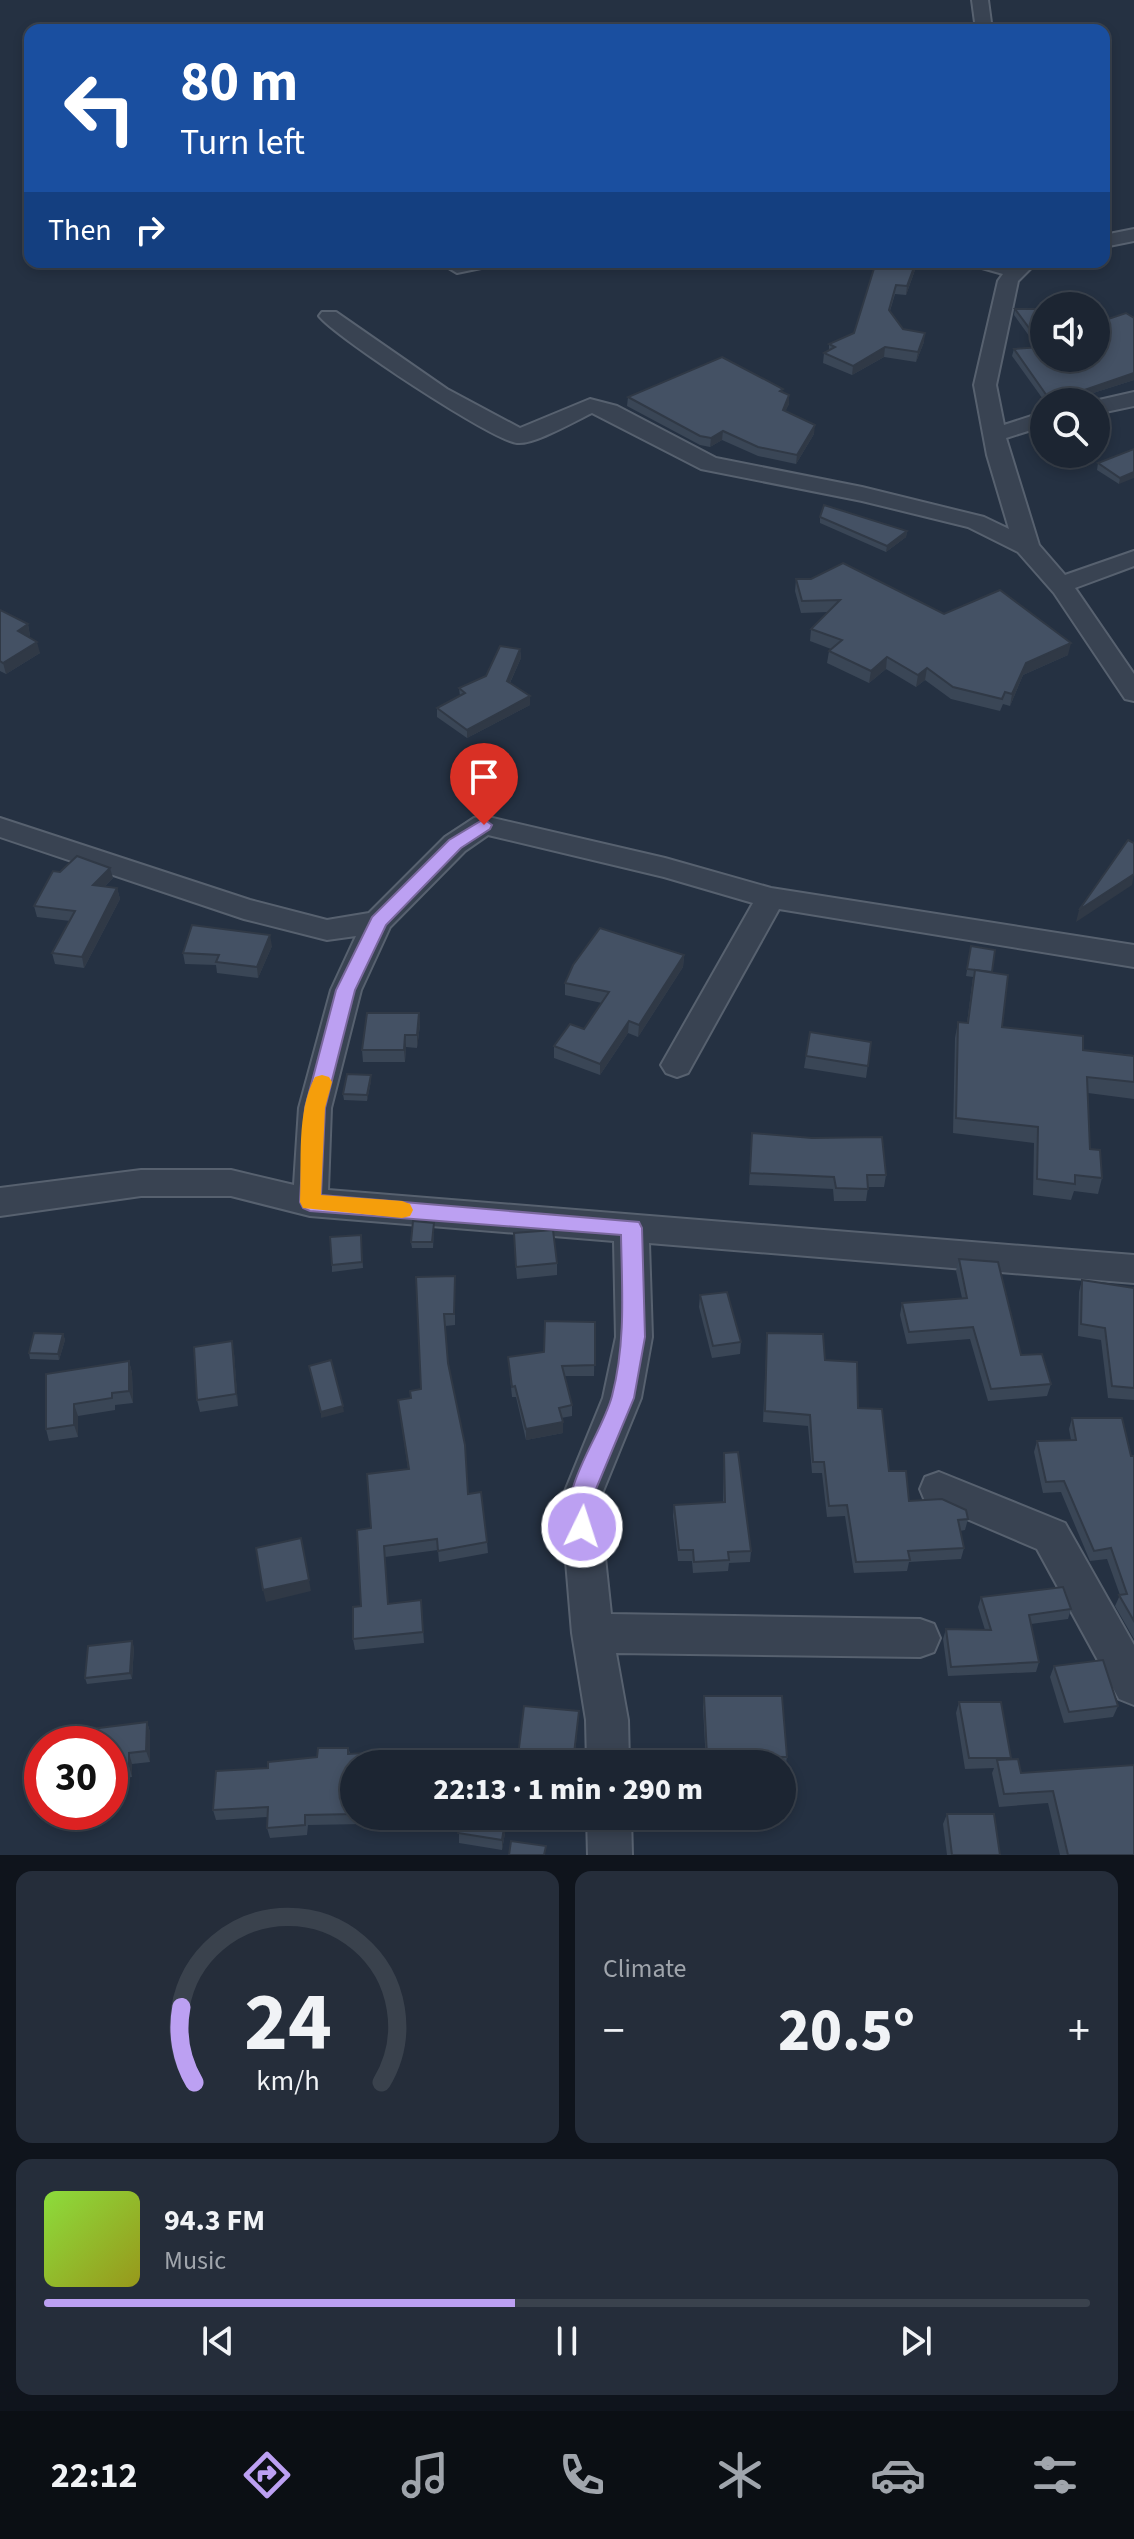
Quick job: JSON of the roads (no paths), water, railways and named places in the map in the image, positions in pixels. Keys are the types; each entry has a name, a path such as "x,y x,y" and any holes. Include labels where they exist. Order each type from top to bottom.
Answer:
{"street":[{"path":"980,0 983,24"},
{"path":"1110,240 1134,235"},
{"path":"1003,270 985,385 994,435 1027,547"},
{"path":"329,316 439,394 519,437 590,406 609,411 709,464 875,497 976,522 1027,547 1061,585 1134,693"},
{"path":"1110,404 1134,399"},
{"path":"994,435 1030,423"},
{"path":"1061,585 1134,558"},
{"path":"310,1202 315,1108 346,990 378,922 455,844 484,825 665,868 771,898 1134,956"},
{"path":"0,827 244,909 314,927 327,930 378,922"},
{"path":"677,1065 771,898"},
{"path":"0,1202 141,1183 231,1183 310,1202 1134,1269"},
{"path":"608,1750 607,1720 592,1633 580,1501 622,1398 634,1337 631,1228"},
{"path":"939,1489 1051,1536 1134,1685"},
{"path":"592,1633 920,1638"},
{"path":"609,1830 610,1855"}]}
